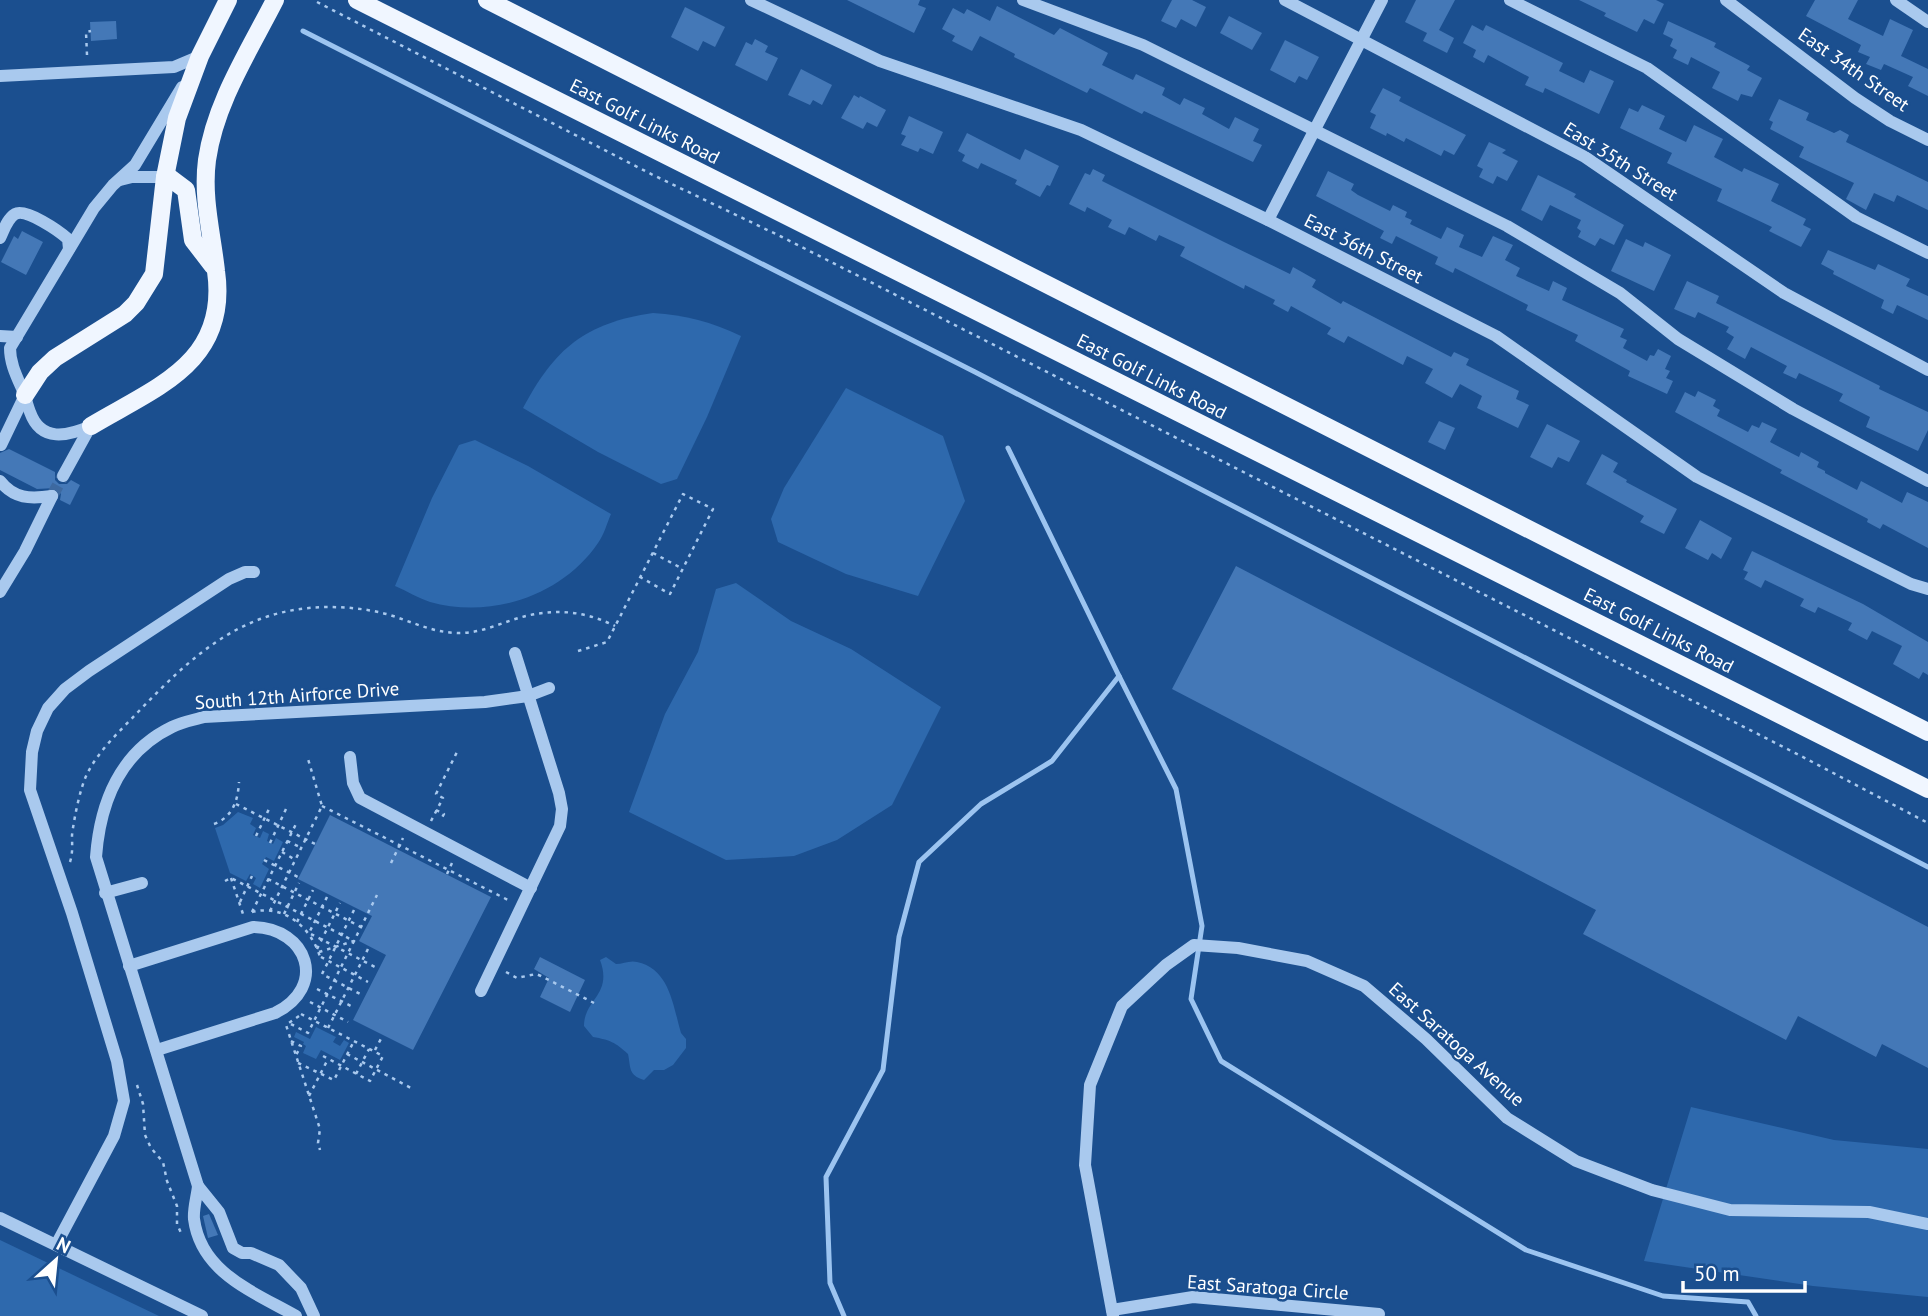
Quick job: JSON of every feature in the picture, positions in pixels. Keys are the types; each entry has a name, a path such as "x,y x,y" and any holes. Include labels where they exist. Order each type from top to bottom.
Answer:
{"main road":[{"path":"25,395 40,372 55,358 125,313 143,295 154,274 165,177 177,118 200,56 228,0"},
{"path":"91,426 173,377 205,344 219,295 206,213 207,162 216,118 275,0"},
{"name":"East Golf Links Road","path":"357,0 1928,789"},
{"name":"East Golf Links Road","path":"487,0 513,6 1928,732"},
{"path":"165,177 186,190 193,240 216,271"}],"street":[{"name":"East 36th Street","path":"751,0 880,61 1081,130 1268,220 1496,336 1697,477 1911,584 1928,589"},
{"path":"1023,0 1143,45 1507,226 1620,293 1678,339 1770,395 1928,481"},
{"name":"East 35th Street","path":"1285,0 1584,157 1784,293 1928,370"},
{"path":"1268,220 1382,0"},
{"path":"1510,0 1647,68 1856,218 1928,253"},
{"name":"East 34th Street","path":"1726,0 1855,98 1890,121 1928,140"},
{"path":"1896,0 1928,22"},
{"path":"0,76 111,68 174,67 200,56"},
{"path":"91,426 68,436 48,433 36,425 5,355 94,208 135,165 200,56"},
{"path":"118,181 132,177 165,177"},
{"path":"0,238 10,219 16,213 24,213 61,233 68,239 69,249"},
{"path":"0,336 17,337"},
{"path":"1,445 25,395"},
{"path":"63,476 91,426"},
{"path":"0,481 7,490 19,497 37,499 52,496 25,551 0,592"},
{"path":"56,1245 114,1136 124,1101 117,1061 72,913 30,790 32,752 37,731 48,708 65,689 89,671 229,579 246,572 254,572"},
{"path":"481,991 560,826 562,809 516,653"},
{"name":"South 12th Airforce Drive","path":"314,1316 301,1288 285,1269 266,1258 242,1253 233,1248 219,1212 198,1186 96,858 104,806 118,775 139,748 173,727 204,717 485,702 528,696 549,688"},
{"path":"350,757 353,783 360,799 531,888"},
{"path":"105,893 142,883"},
{"path":"129,966 253,926 281,932 292,939 304,957 306,974 303,988 288,1007 157,1050"},
{"name":"East Saratoga Avenue","path":"1113,1313 1085,1166 1090,1085 1122,1006 1166,965 1194,945 1238,948 1307,961 1364,986 1426,1039 1507,1118 1576,1161 1652,1190 1730,1210 1869,1212 1928,1224"},
{"name":"South 12th Airforce Drive","path":"198,1186 194,1217 201,1243 215,1265 234,1282 296,1316"},
{"path":"0,1218 202,1316"},
{"name":"East Saratoga Circle","path":"1113,1313 1193,1297 1379,1314"}],"path":[{"path":"317,2 1928,823"},
{"path":"87,55 86,32 91,31"},
{"path":"578,651 607,642 683,494 713,509 670,594 640,578"},
{"path":"653,553 683,569"},
{"path":"69,866 72,858 72,834 84,782 98,757 189,661 209,645 252,622 298,609 325,607 367,610 434,630 457,633 479,632 515,619 559,611 584,614 615,626"},
{"path":"429,825 443,798 436,794 458,750"},
{"path":"262,927 322,806 307,759"},
{"path":"214,824 227,817 236,804 239,782"},
{"path":"236,804 315,844"},
{"path":"322,806 522,907"},
{"path":"256,836 269,809"},
{"path":"270,843 286,809"},
{"path":"436,810 444,814 440,821"},
{"path":"252,912 296,824"},
{"path":"391,863 409,825"},
{"path":"288,841 301,848"},
{"path":"282,852 296,859"},
{"path":"264,860 298,877"},
{"path":"239,902 252,876"},
{"path":"225,881 231,878 355,941"},
{"path":"268,879 361,927"},
{"path":"284,914 299,883"},
{"path":"297,922 313,890"},
{"path":"289,1023 308,1033 377,895"},
{"path":"327,897 309,933 375,967"},
{"path":"317,949 340,903"},
{"path":"354,910 322,974 362,995"},
{"path":"304,957 355,941"},
{"path":"328,1028 369,947"},
{"path":"320,957 368,982"},
{"path":"493,966 517,978 536,974 594,1003"},
{"path":"317,989 355,1008"},
{"path":"310,1002 348,1022"},
{"path":"301,1014 383,1056 370,1081 323,1056"},
{"path":"374,1052 383,1035"},
{"path":"291,1041 301,1046 296,1055"},
{"path":"298,1063 334,1080 354,1041"},
{"path":"356,1074 369,1049"},
{"path":"347,1054 411,1088"},
{"path":"309,1096 328,1059"},
{"path":"135,1078 143,1104 145,1135 151,1148 163,1162 177,1206 178,1229 184,1237 199,1235"}],"shaded area":[{"path":"653,313 698,320 741,336 677,479 661,484 598,452 523,408 547,369 575,342 608,324"},
{"path":"846,388 943,436 965,501 918,596 846,574 778,542 771,519 784,488"},
{"path":"475,440 528,466 611,514 600,540 583,561 565,577 545,589 500,605 453,607 430,602 395,586 432,498 459,445"},
{"path":"736,583 791,621 851,649 941,707 892,805 837,840 794,856 726,860 629,812 665,714 698,652 716,589"},
{"path":"238,812 253,818 250,824 256,828 253,835 260,838 263,831 269,834 267,841 273,844 276,838 283,842 274,861 266,857 262,864 269,869 260,888 253,884 256,878 250,874 246,881 230,873 215,828 223,825"},
{"path":"606,957 616,964 637,962 657,972 668,990 681,1033 686,1039 686,1048 673,1065 664,1070 654,1070 644,1080 633,1073 628,1054 612,1042 593,1037 584,1026 588,1009 601,989 603,972 600,960"},
{"path":"316,1027 336,1037 333,1042 340,1046 344,1040 349,1043 340,1060 321,1050 316,1059 303,1053 306,1046 294,1037 296,1032 310,1039"},
{"path":"1691,1107 1834,1140 1928,1149 1928,1297 1813,1286 1644,1261"},
{"path":"0,1240 159,1316 0,1316"}],"building":[{"path":"847,0 920,0 918,5 926,8 914,33"},
{"path":"1172,0 1192,0 1206,7 1196,27 1181,19 1176,28 1161,21"},
{"path":"1416,0 1455,0 1439,30 1454,38 1447,53 1423,41 1427,33 1405,22"},
{"path":"1579,0 1656,0 1664,4 1654,24 1644,19 1637,32"},
{"path":"1815,0 1858,0 1848,19 1883,36 1890,19 1913,30 1901,56 1928,69 1928,96 1908,86 1913,77 1884,64 1881,70 1866,64 1870,57 1858,52 1861,45 1806,16"},
{"path":"997,6 1054,35 1060,28 1108,53 1102,65 1133,80 1136,74 1165,88 1162,95 1180,105 1184,98 1205,108 1202,114 1229,129 1235,117 1259,129 1253,141 1262,145 1253,162 1144,111 1142,114 1090,88 1087,93 1014,57 1015,54 980,36 972,51 952,41 955,36 942,29 953,8 964,14 967,9 990,21"},
{"path":"685,7 725,27 715,47 703,41 698,51 671,37"},
{"path":"1229,16 1262,33 1252,50 1220,33"},
{"path":"116,21 117,39 91,41 90,22"},
{"path":"1668,21 1716,43 1714,47 1750,66 1747,70 1762,78 1752,97 1741,94 1738,101 1712,88 1720,72 1691,57 1688,65 1673,58 1677,50 1670,46 1673,39 1663,34"},
{"path":"1472,25 1483,31 1486,25 1563,63 1559,71 1584,83 1590,70 1614,81 1599,114 1545,88 1543,93 1525,85 1529,77 1488,55 1484,63 1473,57 1476,50 1463,43"},
{"path":"755,39 768,46 765,52 778,58 767,81 735,65 746,42 752,45"},
{"path":"1285,40 1319,57 1307,80 1299,76 1295,83 1270,70"},
{"path":"801,69 832,85 822,105 813,100 810,105 788,95"},
{"path":"1383,88 1401,97 1399,101 1466,135 1454,155 1444,150 1441,156 1406,138 1404,142 1370,128 1376,115 1370,112"},
{"path":"854,95 886,110 877,127 867,122 863,129 841,118"},
{"path":"1779,99 1809,113 1806,120 1834,133 1840,130 1849,135 1846,142 1928,182 1928,210 1897,195 1894,202 1874,193 1866,210 1846,199 1854,183 1799,157 1804,147 1770,129 1773,122 1769,120"},
{"path":"1642,105 1665,116 1659,129 1686,142 1694,125 1723,139 1714,157 1742,172 1744,168 1779,184 1771,201 1806,219 1803,225 1811,229 1801,247 1769,231 1772,227 1717,201 1722,189 1667,163 1672,153 1620,128 1629,108 1638,112"},
{"path":"909,116 943,132 933,154 920,148 918,152 901,145 906,136 901,134"},
{"path":"967,133 1020,160 1025,149 1059,166 1050,186 1047,185 1040,197 1015,184 1017,180 981,163 978,169 962,161 965,155 958,151"},
{"path":"1489,142 1506,150 1502,153 1518,161 1507,181 1497,176 1493,184 1479,177 1483,169 1477,166"},
{"path":"1093,169 1105,175 1102,181 1222,241 1290,274 1293,267 1316,280 1312,287 1341,304 1343,301 1451,357 1454,352 1469,359 1466,365 1519,391 1516,399 1529,405 1518,428 1477,408 1482,396 1460,384 1452,398 1425,383 1433,369 1407,356 1403,365 1348,336 1344,343 1327,334 1331,328 1291,306 1288,312 1273,304 1275,300 1245,285 1244,289 1180,256 1185,247 1159,235 1156,241 1129,227 1125,235 1108,227 1112,220 1087,207 1085,212 1069,204 1085,173 1090,175"},
{"path":"1328,171 1354,184 1351,190 1358,195 1390,211 1393,205 1407,212 1405,217 1412,220 1410,224 1441,239 1447,227 1464,235 1459,247 1482,257 1493,236 1513,245 1505,260 1520,268 1516,276 1549,291 1553,281 1567,288 1562,300 1624,329 1620,337 1627,340 1623,348 1647,361 1658,349 1671,356 1665,369 1670,371 1666,378 1673,381 1667,394 1628,376 1630,371 1575,341 1578,335 1526,310 1528,305 1455,268 1453,273 1435,264 1438,257 1396,236 1392,244 1380,238 1384,231 1316,196"},
{"path":"1538,175 1576,194 1574,197 1624,225 1614,245 1600,238 1595,246 1578,237 1581,231 1577,228 1581,220 1550,205 1542,221 1521,210"},
{"path":"22,231 43,242 26,275 1,262 14,236 18,239"},
{"path":"1626,239 1643,247 1645,242 1671,255 1654,291 1611,271"},
{"path":"1828,250 1875,270 1878,264 1910,279 1906,286 1928,296 1928,320 1897,305 1893,314 1881,308 1884,300 1833,274 1834,271 1821,264"},
{"path":"1687,281 1719,296 1716,303 1928,412 1928,430 1918,451 1866,427 1870,417 1839,401 1843,394 1799,373 1796,379 1783,373 1787,366 1751,347 1745,359 1727,349 1734,337 1726,332 1729,327 1698,312 1695,318 1674,309"},
{"path":"1698,391 1716,400 1713,406 1720,410 1717,416 1748,432 1752,425 1759,428 1762,422 1777,429 1770,442 1799,457 1801,452 1819,462 1817,467 1825,473 1857,490 1861,481 1902,503 1907,492 1928,502 1928,548 1883,524 1880,529 1867,522 1868,519 1780,473 1782,470 1675,412 1685,392 1695,397"},
{"path":"1439,421 1455,428 1445,450 1428,442"},
{"path":"1547,424 1580,441 1569,462 1558,457 1552,468 1530,457"},
{"path":"9,449 55,472 55,480 59,484 67,484 71,480 80,485 70,505 60,500 61,494 56,488 37,489 0,470 0,453"},
{"path":"1602,454 1618,463 1613,472 1627,480 1626,482 1677,509 1664,534 1640,522 1644,516 1586,484"},
{"path":"1700,520 1732,538 1721,559 1712,553 1708,560 1685,548"},
{"path":"1752,551 1863,604 1928,642 1928,675 1923,672 1919,679 1893,664 1902,646 1872,631 1867,640 1848,630 1852,623 1818,607 1815,613 1800,606 1804,599 1765,580 1761,588 1744,579 1748,572 1743,570"},
{"path":"1236,566 1928,927 1928,1068 1882,1044 1876,1057 1798,1016 1786,1040 1583,934 1596,910 1172,689"},
{"path":"330,815 491,897 413,1050 353,1020 386,955 359,941 372,916 298,879"},
{"path":"540,957 585,980 570,1012 540,997 549,978 534,969"},
{"path":"209,1214 218,1235 208,1238 203,1216"}],"waterway":[{"path":"303,31 975,372 1928,867"},
{"path":"844,1316 830,1283 826,1177 883,1070 899,937 919,862 981,804 1052,761 1119,676 1008,448"},
{"path":"1119,676 1176,789 1202,926 1191,999 1221,1061 1526,1250 1663,1296 1748,1302 1756,1316"}],"tunnel":[{"path":"52,496 63,476"}]}
